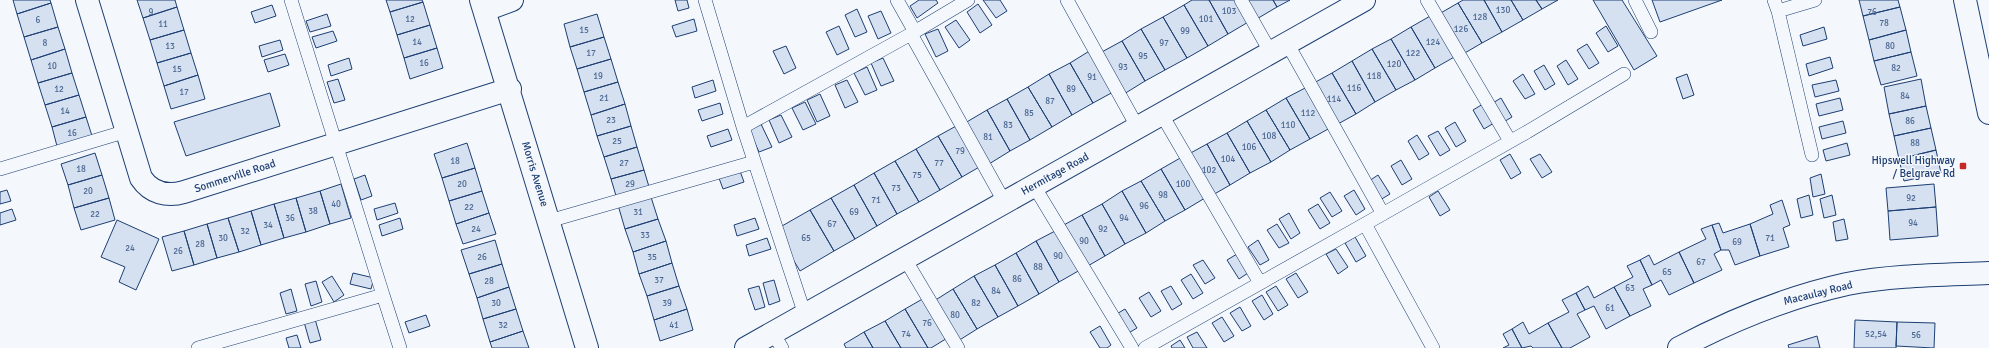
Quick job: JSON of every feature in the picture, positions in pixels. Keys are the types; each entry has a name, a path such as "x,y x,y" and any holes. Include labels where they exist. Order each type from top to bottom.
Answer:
{"street":[{"name":"Sommerville Road","path":"87,0 141,178 145,184 156,191 170,194 184,192 510,89"},
{"path":"483,5 512,0"},
{"name":"Hermitage Road","path":"746,348 778,340 805,315 1364,0"},
{"path":"1965,0 1989,113"},
{"name":"Morris Avenue","path":"483,5 510,89 587,348"},
{"name":"Macaulay Road","path":"1679,348 1712,330 1779,303 1847,284 1914,276 1989,273"}],"lane":[{"path":"291,0 400,348"},
{"path":"705,0 754,162 805,315"},
{"path":"897,0 913,33 1005,203"},
{"path":"743,127 913,33 968,0"},
{"path":"1067,0 1138,128"},
{"path":"1241,0 1279,48 1384,214"},
{"path":"1427,0 1510,141"},
{"path":"1634,0 1651,32"},
{"path":"1812,155 1776,6 1815,0"},
{"path":"1145,348 1384,214 1624,74"},
{"path":"1162,115 1260,283"},
{"path":"0,169 127,131"},
{"path":"549,221 754,162"},
{"path":"1034,186 1132,348"},
{"path":"1365,224 1433,348"},
{"path":"905,259 958,348"},
{"path":"198,348 244,333 383,295"}],"building":[{"path":"13,0 50,0 51,3 17,14"},
{"path":"137,0 175,0 177,7 143,18"},
{"path":"386,0 422,0 423,2 390,12"},
{"path":"675,0 687,0 689,8 678,11"},
{"path":"919,0 936,0 938,3 917,18 910,6"},
{"path":"983,0 1000,0 1007,11 996,18"},
{"path":"1192,0 1209,0 1228,34 1208,46 1184,5"},
{"path":"1209,0 1237,0 1250,21 1228,34"},
{"path":"1244,0 1273,0 1277,7 1255,20"},
{"path":"1273,0 1290,0 1277,7"},
{"path":"1463,0 1484,0 1502,32 1482,43 1458,3"},
{"path":"1484,0 1511,0 1523,20 1502,32"},
{"path":"1511,0 1536,0 1542,9 1523,20"},
{"path":"1536,0 1558,0 1542,9"},
{"path":"1593,0 1622,0 1657,56 1634,70"},
{"path":"1652,0 1722,0 1660,22"},
{"path":"1859,0 1898,0 1900,7 1863,16"},
{"path":"423,2 430,25 397,35 390,12"},
{"path":"51,3 58,27 24,37 17,14"},
{"path":"1458,3 1482,43 1463,54 1439,14"},
{"path":"978,4 992,25 980,33 967,12"},
{"path":"272,5 276,16 255,23 251,12"},
{"path":"1184,5 1208,46 1187,58 1163,17"},
{"path":"177,7 184,30 150,40 143,18"},
{"path":"1900,7 1906,30 1869,40 1863,16"},
{"path":"857,9 867,32 855,37 845,15"},
{"path":"881,11 891,33 878,39 868,16"},
{"path":"327,14 331,26 310,32 306,21"},
{"path":"597,14 604,37 570,47 564,24"},
{"path":"1432,15 1456,56 1435,68 1411,27"},
{"path":"1163,17 1187,58 1165,70 1141,29"},
{"path":"694,19 697,31 676,37 672,26"},
{"path":"956,20 970,40 959,48 945,27"},
{"path":"430,25 437,48 404,58 397,35"},
{"path":"839,26 849,49 837,55 826,32"},
{"path":"1606,26 1618,46 1608,52 1596,33"},
{"path":"58,27 65,49 31,60 24,37"},
{"path":"1411,27 1435,68 1415,80 1391,39"},
{"path":"1824,27 1827,39 1803,46 1800,35"},
{"path":"938,29 948,51 936,57 925,34"},
{"path":"1141,29 1165,70 1145,81 1122,41"},
{"path":"184,30 191,53 157,63 150,40"},
{"path":"1906,30 1911,52 1874,61 1869,40"},
{"path":"333,31 337,41 316,48 312,37"},
{"path":"604,37 611,59 577,69 570,47"},
{"path":"1391,39 1415,80 1396,90 1372,49"},
{"path":"280,40 283,50 262,57 259,46"},
{"path":"1122,41 1145,81 1124,94 1100,53"},
{"path":"1587,44 1599,63 1589,69 1577,50"},
{"path":"786,46 796,68 784,74 773,51"},
{"path":"437,48 443,68 410,79 404,58"},
{"path":"65,49 72,73 38,83 31,60"},
{"path":"1372,49 1396,90 1375,102 1352,61"},
{"path":"1091,50 1115,91 1093,103 1070,63"},
{"path":"1911,52 1917,76 1881,85 1874,61"},
{"path":"191,53 198,75 164,86 157,63"},
{"path":"285,54 289,65 268,72 264,60"},
{"path":"1830,57 1833,68 1809,76 1806,64"},
{"path":"349,58 352,69 331,76 328,65"},
{"path":"883,58 894,81 881,86 871,63"},
{"path":"611,59 618,82 584,92 577,69"},
{"path":"1566,60 1578,79 1568,85 1557,66"},
{"path":"1352,61 1375,102 1356,114 1332,73"},
{"path":"1070,63 1093,103 1072,115 1049,74"},
{"path":"1544,65 1555,84 1545,90 1534,71"},
{"path":"867,67 877,90 865,95 854,73"},
{"path":"72,73 79,95 45,105 38,83"},
{"path":"1332,73 1356,114 1336,125 1312,84"},
{"path":"1049,74 1072,115 1052,127 1028,87"},
{"path":"1523,74 1535,94 1525,99 1513,81"},
{"path":"1687,74 1694,95 1683,99 1676,78"},
{"path":"198,75 205,99 171,109 164,86"},
{"path":"338,79 345,100 334,103 327,82"},
{"path":"1921,79 1926,106 1889,114 1884,87"},
{"path":"713,80 716,91 695,98 692,87"},
{"path":"847,80 858,102 845,108 835,85"},
{"path":"1836,80 1839,91 1815,97 1812,85"},
{"path":"618,82 625,104 591,115 584,92"},
{"path":"1028,87 1052,127 1030,140 1007,99"},
{"path":"1307,87 1330,128 1310,139 1286,98"},
{"path":"270,93 280,126 186,156 174,122"},
{"path":"820,94 830,116 817,122 807,100"},
{"path":"79,95 86,117 52,127 45,105"},
{"path":"1286,98 1310,139 1290,150 1266,110"},
{"path":"1501,98 1512,117 1502,123 1491,104"},
{"path":"1840,98 1843,110 1819,116 1816,104"},
{"path":"1007,99 1030,140 1010,151 987,110"},
{"path":"805,102 816,124 803,130 792,108"},
{"path":"720,103 723,114 702,121 698,110"},
{"path":"625,104 631,126 597,136 591,115"},
{"path":"1483,104 1494,123 1484,129 1473,110"},
{"path":"1926,106 1931,128 1894,136 1889,114"},
{"path":"987,110 1010,151 989,164 965,123"},
{"path":"1266,110 1290,150 1271,162 1247,121"},
{"path":"781,115 792,137 779,143 769,120"},
{"path":"86,117 93,139 58,150 52,127"},
{"path":"1247,121 1271,162 1250,173 1227,133"},
{"path":"1843,121 1846,133 1822,139 1819,127"},
{"path":"1455,122 1466,141 1456,147 1445,128"},
{"path":"761,124 772,147 759,152 749,130"},
{"path":"958,125 981,166 962,177 938,136"},
{"path":"631,126 637,147 604,157 597,136"},
{"path":"1931,128 1936,150 1899,159 1894,136"},
{"path":"728,129 732,140 711,147 707,136"},
{"path":"1438,131 1450,150 1440,156 1428,136"},
{"path":"1227,133 1250,173 1230,185 1207,144"},
{"path":"1417,135 1429,154 1419,160 1408,141"},
{"path":"938,136 962,177 940,190 916,149"},
{"path":"467,143 475,168 442,178 434,154"},
{"path":"1847,143 1850,155 1826,161 1823,150"},
{"path":"1207,144 1230,185 1211,196 1187,155"},
{"path":"637,147 644,170 611,179 604,157"},
{"path":"916,149 940,190 919,202 895,161"},
{"path":"1936,150 1941,173 1904,181 1899,159"},
{"path":"95,153 102,175 68,185 61,164"},
{"path":"1510,154 1521,173 1511,179 1500,160"},
{"path":"1540,154 1552,172 1542,178 1530,159"},
{"path":"1182,157 1205,198 1185,210 1161,169"},
{"path":"1401,160 1412,179 1402,185 1391,166"},
{"path":"895,161 919,202 897,214 874,173"},
{"path":"475,168 482,191 449,201 442,178"},
{"path":"1161,169 1185,210 1165,221 1141,181"},
{"path":"644,170 650,190 617,199 611,179"},
{"path":"740,171 744,182 723,189 719,178"},
{"path":"874,173 897,214 877,226 854,185"},
{"path":"1821,174 1825,194 1813,197 1810,178"},
{"path":"102,175 109,198 74,208 68,185"},
{"path":"365,175 372,196 361,200 354,179"},
{"path":"1378,175 1390,194 1380,200 1369,181"},
{"path":"1141,181 1165,221 1146,233 1122,191"},
{"path":"341,184 351,218 330,224 320,191"},
{"path":"1934,184 1936,207 1888,211 1886,188"},
{"path":"854,185 877,226 855,239 831,198"},
{"path":"7,190 11,201 0,204 0,192"},
{"path":"1354,190 1365,209 1356,215 1344,196"},
{"path":"320,191 330,224 306,232 296,198"},
{"path":"482,191 489,213 456,224 449,201"},
{"path":"1122,191 1146,233 1125,244 1102,204"},
{"path":"1438,191 1450,210 1440,216 1429,197"},
{"path":"1330,192 1342,211 1332,217 1320,198"},
{"path":"650,194 658,219 625,229 618,205"},
{"path":"1809,195 1813,215 1801,218 1797,199"},
{"path":"1832,195 1836,215 1824,218 1820,199"},
{"path":"109,198 115,220 81,230 74,208"},
{"path":"296,198 306,232 284,238 274,204"},
{"path":"831,198 855,239 834,251 810,210"},
{"path":"1782,200 1790,225 1783,228 1789,247 1760,256 1750,224 1773,214 1770,205"},
{"path":"395,203 398,213 377,220 374,209"},
{"path":"274,204 284,238 261,245 251,211"},
{"path":"1102,204 1125,244 1105,256 1082,215"},
{"path":"1318,204 1330,223 1320,229 1308,210"},
{"path":"1936,207 1938,236 1890,240 1888,211"},
{"path":"12,209 16,220 0,225 0,213"},
{"path":"810,210 834,251 800,271 788,251 782,226"},
{"path":"251,211 261,245 239,252 228,218"},
{"path":"489,213 496,234 463,244 456,224"},
{"path":"1289,213 1300,233 1291,239 1279,219"},
{"path":"1082,215 1105,256 1086,267 1062,226"},
{"path":"228,218 239,252 217,258 207,224"},
{"path":"400,218 403,229 382,236 379,225"},
{"path":"755,218 759,229 737,236 734,225"},
{"path":"658,219 666,241 633,252 625,229"},
{"path":"1844,219 1848,239 1836,241 1833,222"},
{"path":"117,220 159,239 136,290 119,282 125,267 101,257"},
{"path":"1719,223 1723,233 1750,224 1760,256 1735,265 1729,250 1721,250 1712,225"},
{"path":"207,224 217,258 194,265 184,231"},
{"path":"1277,224 1289,243 1279,248 1267,230"},
{"path":"1712,225 1721,250 1714,254 1722,270 1694,283 1679,252 1706,239 1701,229"},
{"path":"1057,230 1080,270 1059,282 1036,241"},
{"path":"184,231 194,265 172,271 162,237"},
{"path":"1355,237 1366,256 1356,262 1345,243"},
{"path":"767,238 771,249 749,256 746,245"},
{"path":"495,240 502,264 469,274 461,250"},
{"path":"1258,240 1269,260 1260,265 1248,247"},
{"path":"666,241 672,263 639,274 633,252"},
{"path":"1036,241 1059,282 1039,294 1016,253"},
{"path":"1336,249 1348,267 1338,274 1326,254"},
{"path":"1679,252 1694,283 1669,295 1661,280 1652,285 1640,260 1649,255 1654,265"},
{"path":"1016,253 1039,294 1018,306 995,265"},
{"path":"1237,254 1248,273 1239,279 1227,260"},
{"path":"1203,260 1215,278 1205,284 1193,265"},
{"path":"1640,260 1652,285 1643,289 1651,306 1630,316 1614,287 1633,277 1627,266"},
{"path":"672,263 679,286 647,296 639,274"},
{"path":"502,264 509,287 477,298 469,274"},
{"path":"995,265 1018,306 998,317 974,276"},
{"path":"353,273 374,278 371,289 350,284"},
{"path":"1296,273 1308,292 1298,298 1286,279"},
{"path":"1191,274 1203,293 1193,299 1181,280"},
{"path":"332,276 344,295 334,302 322,282"},
{"path":"974,276 998,317 977,329 953,289"},
{"path":"774,280 780,301 769,305 763,283"},
{"path":"316,281 322,302 311,306 305,284"},
{"path":"679,286 687,309 654,320 647,296"},
{"path":"759,286 765,307 755,310 748,289"},
{"path":"1171,286 1182,304 1172,310 1161,291"},
{"path":"1276,286 1288,305 1278,311 1266,292"},
{"path":"1588,286 1594,298 1614,287 1630,316 1606,329 1594,306 1585,310 1576,293"},
{"path":"509,287 516,309 483,319 477,298"},
{"path":"291,289 297,311 286,314 280,293"},
{"path":"953,289 977,329 958,341 934,301"},
{"path":"1149,292 1161,311 1151,317 1139,298"},
{"path":"1576,293 1585,310 1577,314 1590,337 1570,348 1562,348 1548,323 1569,312 1562,300"},
{"path":"1262,295 1273,314 1264,320 1252,301"},
{"path":"926,297 949,337 931,348 928,348 905,309"},
{"path":"1240,307 1251,326 1242,331 1230,313"},
{"path":"516,309 523,331 490,342 483,319"},
{"path":"687,309 693,330 660,341 654,320"},
{"path":"905,309 928,348 901,348 885,321"},
{"path":"1125,309 1137,328 1127,334 1115,315"},
{"path":"426,315 430,326 409,333 405,322"},
{"path":"1222,317 1234,336 1224,342 1212,323"},
{"path":"315,319 321,340 310,343 304,322"},
{"path":"1855,320 1897,322 1896,348 1854,348"},
{"path":"885,321 901,348 873,348 864,332"},
{"path":"1523,322 1529,334 1548,323 1562,348 1533,348 1531,346 1522,348 1512,329"},
{"path":"1897,322 1935,323 1934,348 1896,346"},
{"path":"1100,326 1111,345 1107,348 1100,348 1090,332"},
{"path":"1512,329 1522,348 1503,348 1509,345 1503,334"},
{"path":"523,331 529,348 492,348 490,342"},
{"path":"864,332 873,348 846,348 844,344"},
{"path":"1197,332 1207,348 1193,348 1187,337"},
{"path":"297,335 301,348 289,348 286,338"},
{"path":"1817,336 1820,348 1789,348 1788,345"},
{"path":"1180,340 1185,348 1172,348 1171,346"}],"place":[{"name":"Hipswell Highway / Belgrave Rd","path":"1963,166"}]}
